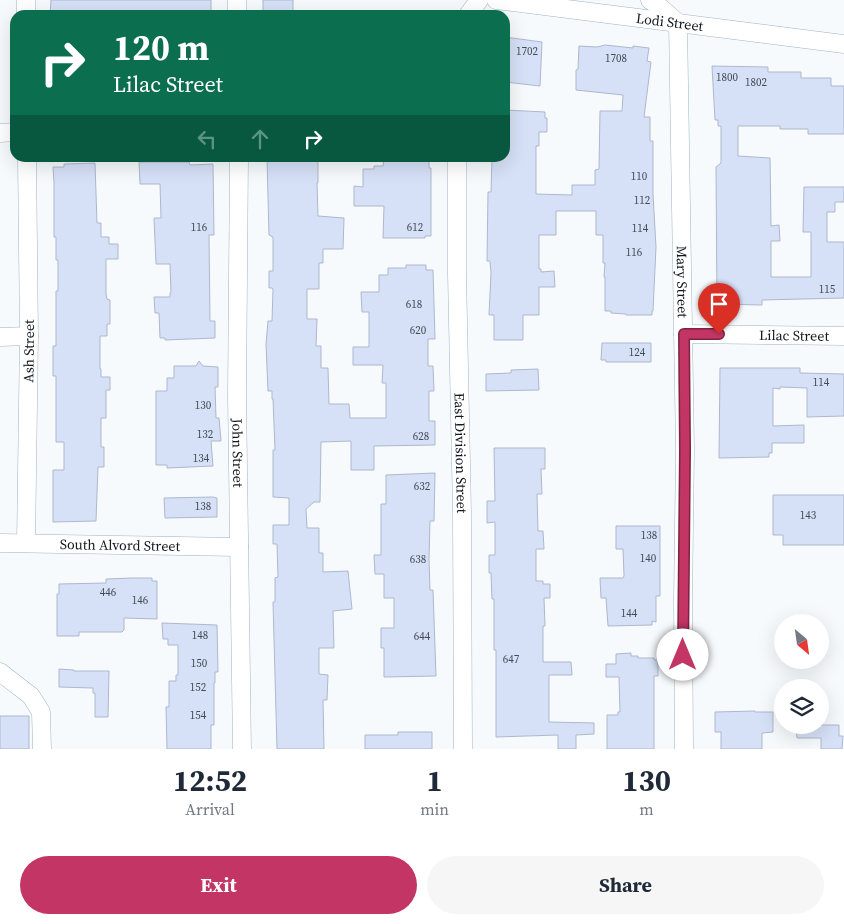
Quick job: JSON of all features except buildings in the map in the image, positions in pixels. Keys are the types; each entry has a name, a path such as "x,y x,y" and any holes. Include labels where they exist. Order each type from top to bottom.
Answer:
{"street":[{"name":"Lodi Street","path":"496,0 844,44"},
{"path":"650,0 678,23"},
{"name":"Mary Street","path":"678,23 685,450 683,598 684,749"},
{"name":"Ash Street","path":"26,543 29,336 27,162"},
{"name":"John Street","path":"239,162 237,396 242,749"},
{"name":"East Division Street","path":"457,162 463,749"},
{"name":"Lilac Street","path":"684,334 844,336"},
{"path":"0,337 29,336"},
{"name":"South Alvord Street","path":"0,543 239,547"},
{"path":"0,672 31,696 40,712 42,749"}],"route":[{"path":"683,655 684,334 719,334"}]}
